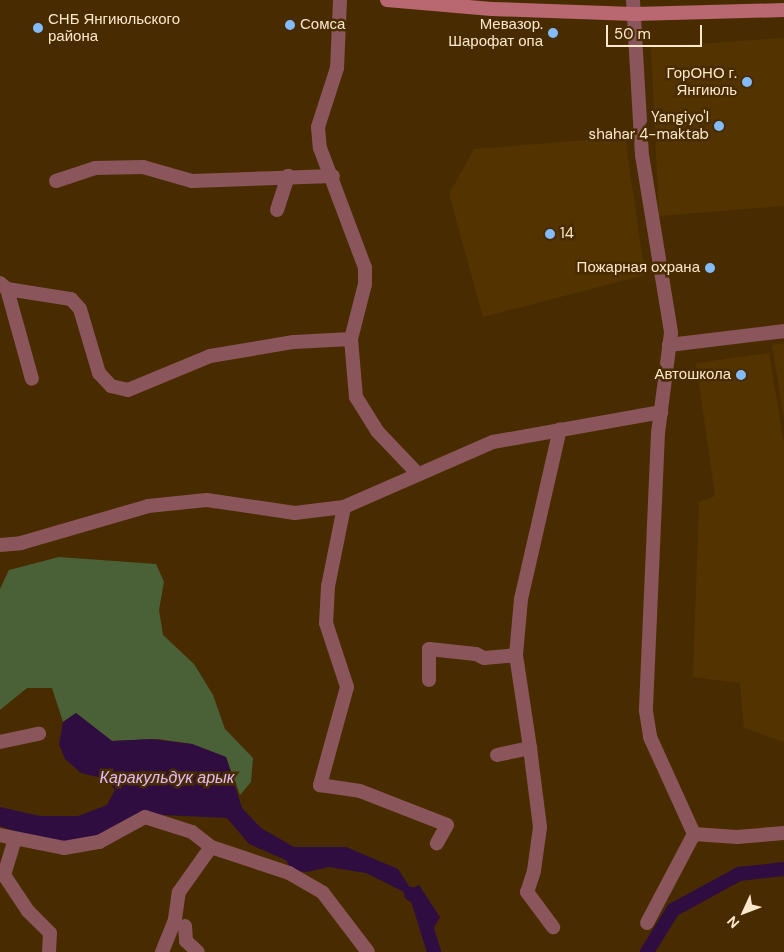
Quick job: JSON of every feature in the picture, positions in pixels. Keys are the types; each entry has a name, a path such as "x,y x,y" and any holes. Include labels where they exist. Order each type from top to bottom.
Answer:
{"main road":[{"path":"388,0 492,9 634,14 784,10"}],"street":[{"path":"340,0 337,68 318,126 320,148 333,176 365,268 365,284 351,339 356,397 363,411 417,473"},
{"path":"633,0 642,155 671,333 661,412 646,711 650,737 694,834"},
{"path":"56,181 95,168 143,167 192,181 288,176 333,176"},
{"path":"277,210 288,176"},
{"path":"32,379 4,286 71,299 80,309 99,373 111,386 128,390 210,356 294,342 351,339"},
{"path":"669,345 784,331"},
{"path":"0,545 21,543 148,506 207,500 295,513 344,507 417,473 493,442 661,412"},
{"path":"552,926 527,892 534,871 540,827 516,656 521,599 560,429"},
{"path":"344,507 328,586 326,623 347,687 320,785 360,791 447,825 437,843"},
{"path":"429,680 429,649 476,654 484,658 516,656"},
{"path":"0,742 39,734"},
{"path":"497,755 530,748"},
{"path":"0,835 15,840 64,848 99,842 145,817 192,832 211,847 289,873 323,893 368,952"},
{"path":"694,834 737,837 784,833"},
{"path":"647,923 694,834"},
{"path":"15,840 4,875 28,911 50,933 49,952"},
{"path":"162,952 175,919 179,892 211,847"},
{"path":"184,926 186,941 198,952"}],"shaded area":[{"name":"Yangiyo'l shahar 4-maktab","path":"784,38 784,206 659,216 651,47"},
{"name":"14","path":"625,137 645,275 483,317 449,194 474,149"},
{"path":"784,343 784,418 772,345"},
{"path":"769,353 784,443 784,742 744,728 740,683 693,677 699,502 715,496 696,363"}],"green space":[{"path":"59,557 156,564 164,582 159,610 163,635 194,664 213,695 225,729 253,758 251,782 240,795 226,757 192,744 158,739 112,741 76,713 63,722 52,688 27,688 0,710 0,589 9,570"}],"water":[{"name":"Каракульдук арык","path":"76,713 112,741 151,739 192,744 226,757 242,808 261,828 294,847 346,847 398,869 411,889 419,885 440,917 429,936 421,909 402,891 366,873 329,867 307,872 292,871 286,860 249,844 227,818 163,815 144,811 90,842 53,844 0,826 0,807 40,816 78,816 107,805 115,790 106,779 81,773 65,759 59,744 63,722"}],"waterway":[{"name":"Каракульдук арык","path":"647,952 673,910 739,874 784,869"},
{"name":"Каракульдук арык","path":"411,894 417,897 434,952"}],"place":[{"name":"Сомса","path":"290,25"},
{"name":"СНБ Янгиюльского района","path":"38,28"},
{"name":"Мевазор. Шарофат опа","path":"553,33"},
{"name":"ГорОНО г. Янгиюль","path":"747,82"},
{"name":"Yangiyo'l shahar 4-maktab","path":"719,126"},
{"name":"14","path":"550,234"},
{"name":"Пожарная охрана","path":"710,268"},
{"name":"Автошкола","path":"741,375"}]}
